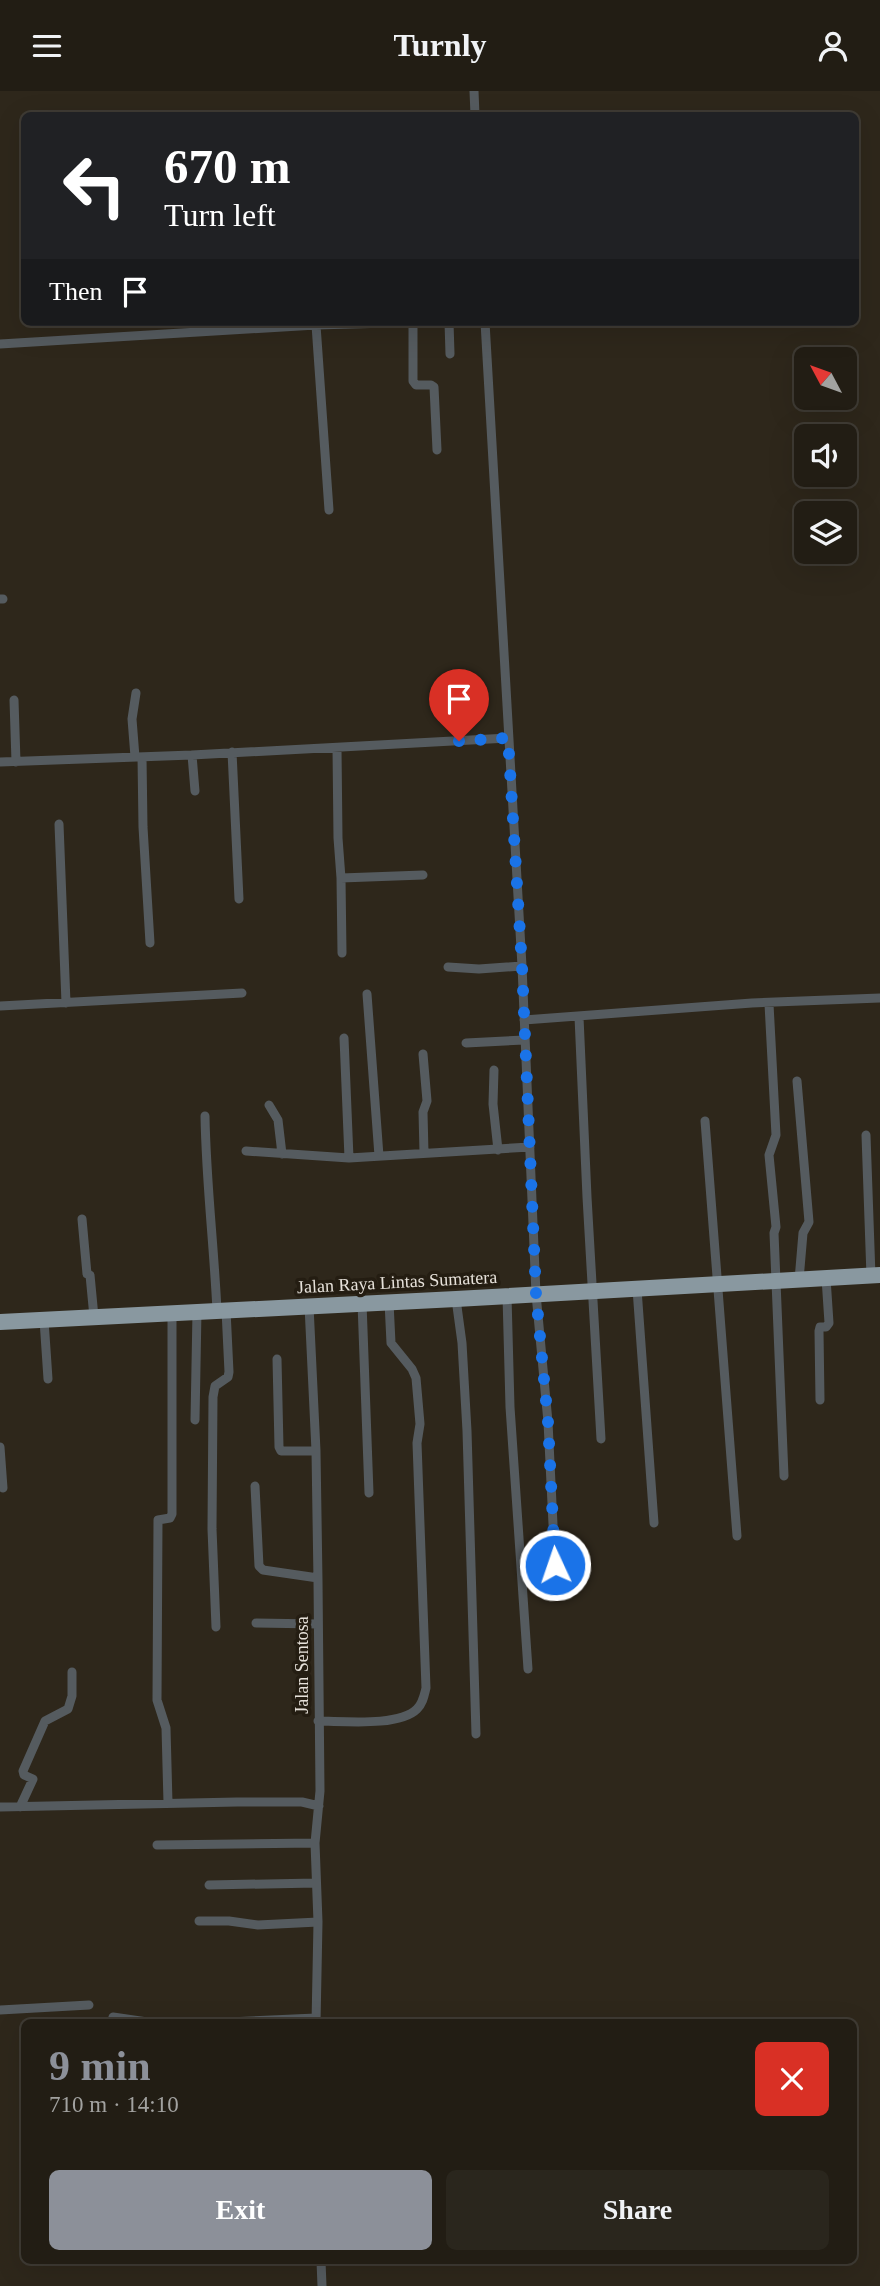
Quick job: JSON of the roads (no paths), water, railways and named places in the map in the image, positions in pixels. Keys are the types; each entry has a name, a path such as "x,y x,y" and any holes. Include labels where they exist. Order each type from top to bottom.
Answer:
{"highway":[{"name":"Jalan Raya Lintas Sumatera","path":"0,1322 875,1275"}],"street":[{"path":"474,91 475,112"},
{"path":"0,344 299,326"},
{"path":"316,326 329,510"},
{"path":"413,326 413,381 416,385 434,387 437,450"},
{"path":"449,326 450,354"},
{"path":"485,326 522,966 536,1294 548,1422 555,1565"},
{"path":"135,693 132,719 139,757 150,943"},
{"path":"14,700 16,762"},
{"path":"0,762 508,738"},
{"path":"337,748 342,953"},
{"path":"232,753 239,899"},
{"path":"192,755 195,791"},
{"path":"59,824 66,1003"},
{"path":"341,878 423,875"},
{"path":"448,967 479,969 522,966"},
{"path":"0,1006 242,993"},
{"path":"367,994 380,1156"},
{"path":"524,1020 880,998"},
{"path":"769,1004 776,1100 776,1135 769,1155 776,1227 775,1281 784,1476"},
{"path":"579,1017 594,1291 596,1386 601,1439"},
{"path":"344,1038 349,1158"},
{"path":"466,1043 524,1040"},
{"path":"423,1054 426,1101 424,1153"},
{"path":"494,1070 498,1150"},
{"path":"797,1081 810,1222 803,1233 800,1280"},
{"path":"269,1105 278,1120 282,1154"},
{"path":"205,1116 206,1170 229,1372 228,1377 215,1386 213,1397 212,1529 216,1627"},
{"path":"705,1121 737,1536"},
{"path":"866,1135 875,1275"},
{"path":"246,1151 349,1158 530,1147"},
{"path":"82,1219 94,1317"},
{"path":"820,1399 819,1331 820,1327 826,1327 829,1323 826,1279"},
{"path":"637,1289 654,1523"},
{"path":"507,1296 510,1407 528,1669"},
{"path":"457,1299 467,1431 476,1734"},
{"path":"318,1721 401,1717 416,1710 423,1701 426,1688 417,1443 421,1425 415,1374 391,1343 389,1302"},
{"path":"362,1303 369,1493"},
{"name":"Jalan Sentosa","path":"309,1306 316,1451 318,1578 316,2019"},
{"path":"195,1420 197,1311"},
{"path":"168,1803 166,1728 157,1700 157,1582 158,1520 170,1518 172,1514 172,1313"},
{"path":"44,1320 48,1379"},
{"path":"277,1359 279,1447 281,1451 290,1452 316,1451"},
{"path":"0,1447 3,1488"},
{"path":"255,1486 259,1566 263,1570 318,1578"},
{"path":"256,1623 318,1624"},
{"path":"20,1807 33,1779 23,1772 45,1721 68,1709 72,1696 72,1672"},
{"path":"0,1807 302,1802 318,1806"},
{"path":"157,1845 315,1843"},
{"path":"209,1885 316,1883"},
{"path":"199,1921 258,1925 318,1922"},
{"path":"0,2010 89,2005"},
{"path":"113,2017 127,2019"},
{"path":"321,2264 322,2286"}]}
